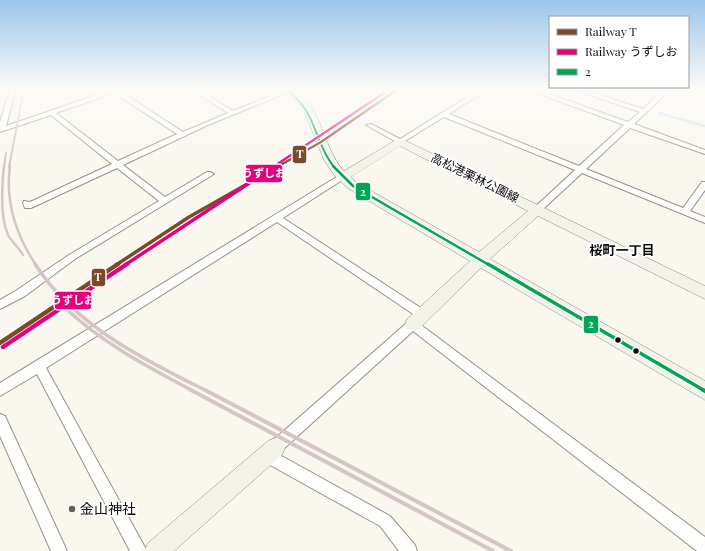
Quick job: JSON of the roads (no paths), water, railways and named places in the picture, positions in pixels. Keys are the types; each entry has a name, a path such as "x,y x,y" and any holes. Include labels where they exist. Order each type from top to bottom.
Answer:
{"main road":[{"path":"312,115 328,158 343,177 354,186 705,392"},
{"path":"343,177 400,142"},
{"name":"高松港栗林公園線","path":"400,142 705,293"},
{"path":"418,319 480,260 538,209"},
{"path":"156,551 270,451"}],"street":[{"path":"1,130 5,115"},
{"path":"1,130 47,115"},
{"path":"54,115 164,201"},
{"path":"154,115 183,135"},
{"path":"27,204 28,206 228,115"},
{"path":"369,125 400,142 445,115 705,220"},
{"path":"600,115 705,152"},
{"path":"538,209 631,126 641,115"},
{"path":"0,305 21,294 72,257 210,174"},
{"path":"0,390 343,177"},
{"path":"685,212 705,184"},
{"path":"277,218 418,319 705,547"},
{"path":"409,551 385,521 270,451 418,319"},
{"path":"39,366 139,551"},
{"path":"0,421 59,551"}],"waterway":[{"path":"665,115 705,126"}],"railway":[{"path":"9,167 19,115"},
{"path":"4,167 6,153"},
{"path":"4,166 2,201 5,228 8,235 23,255"},
{"path":"10,166 9,192 14,218 23,242 36,265"},
{"path":"35,264 51,286 69,305 90,323 112,339 159,367 205,390"},
{"path":"63,306 109,343 141,363 193,391"},
{"path":"191,390 493,551"},
{"path":"205,390 511,551"}],"rail line":[{"name":"うずしお","path":"3,347 351,115"},
{"name":"T","path":"0,343 189,217 321,142 361,115"}],"place":[{"name":"金山神社","path":"72,509"}],"district":[{"name":"桜町一丁目","path":"622,250"}]}
